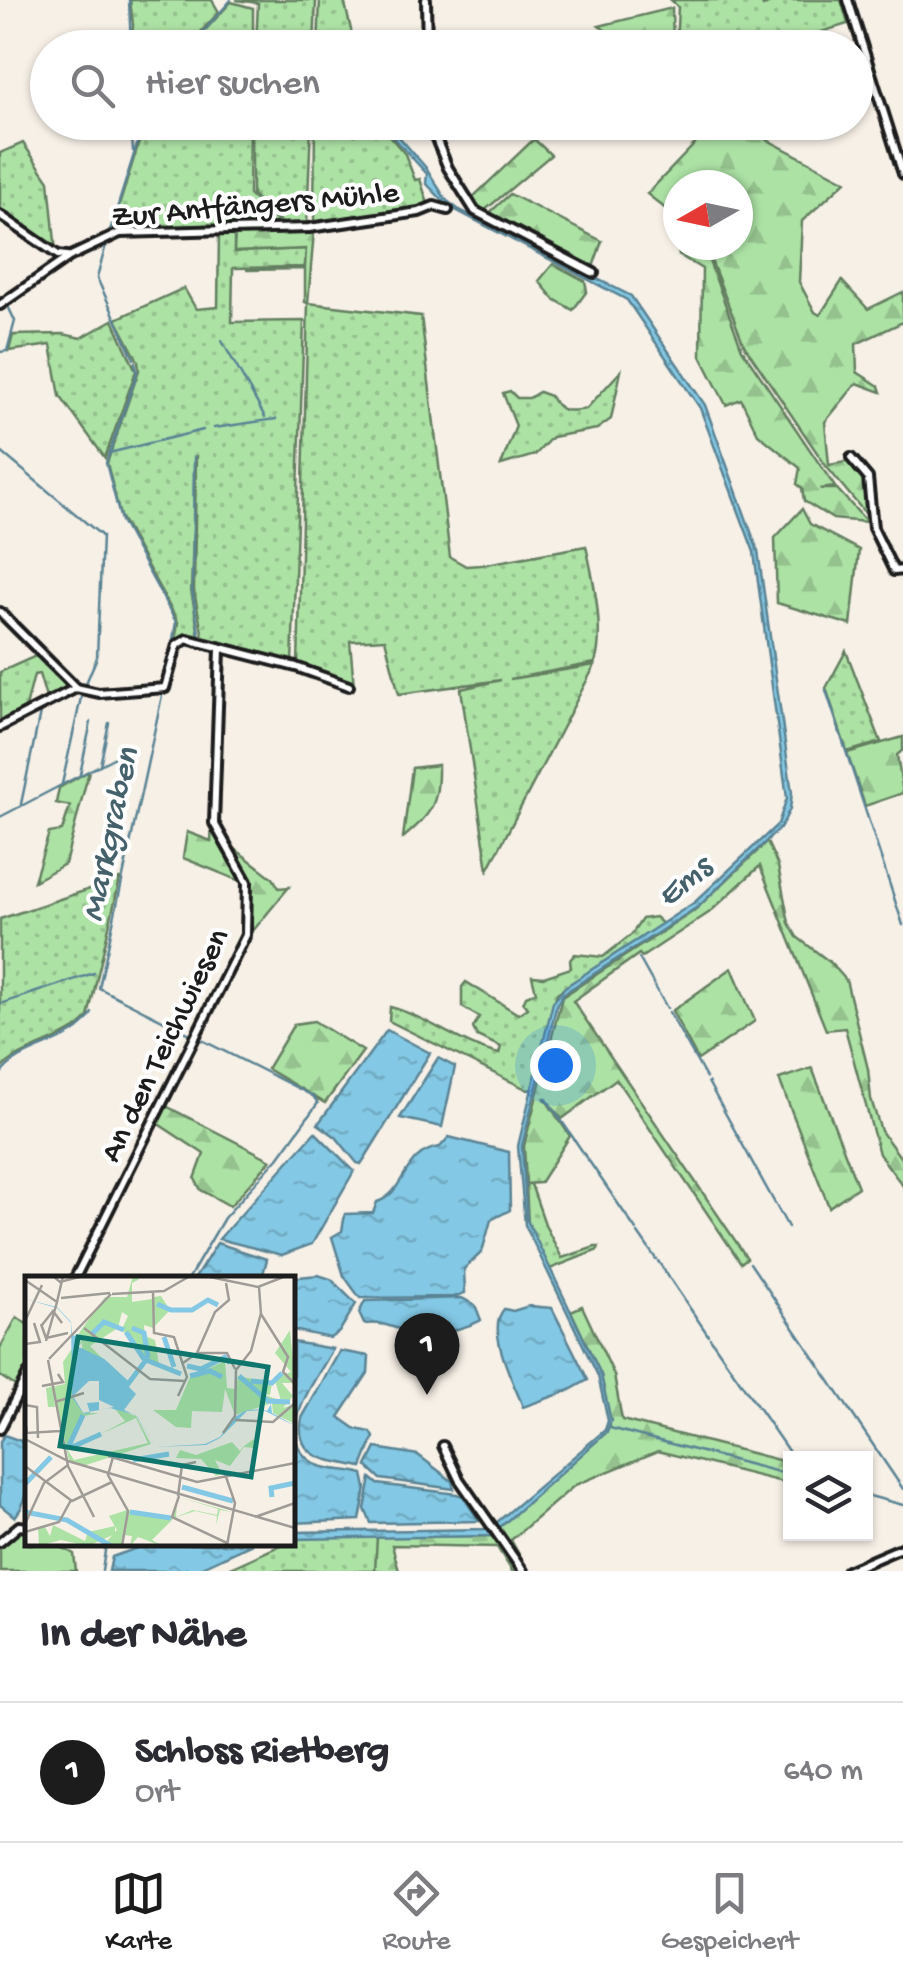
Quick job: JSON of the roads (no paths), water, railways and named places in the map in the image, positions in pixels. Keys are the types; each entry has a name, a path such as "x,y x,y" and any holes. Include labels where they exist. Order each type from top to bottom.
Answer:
{"street":[{"path":"426,0 427,30"},
{"path":"848,0 857,30"},
{"path":"873,79 903,174"},
{"path":"436,140 448,168 475,211 594,273"},
{"name":"Zur Antfängers Mühle","path":"68,256 120,233 309,228 418,212 434,206 448,210"},
{"path":"0,215 58,255 68,256"},
{"path":"58,255 58,266"},
{"path":"0,306 68,256"},
{"path":"851,458 868,478 873,528 894,571 903,570"},
{"path":"0,612 76,688 99,694 165,688 176,645 181,640 296,668 349,686"},
{"name":"An den Teichwiesen","path":"76,1276 246,934 247,882 214,823 220,648"},
{"path":"0,728 76,688"},
{"path":"0,1429 25,1380"},
{"path":"442,1446 458,1479 523,1571"},
{"path":"0,1542 16,1528 25,1527"},
{"path":"847,1571 903,1547"}],"water":[{"path":"396,140 402,140 427,169 446,200 458,209 631,296 705,405 758,551 792,793 790,809 781,827 699,906 563,994 557,1004 522,1146 527,1220 601,1375 611,1421 607,1432 490,1536 295,1539 295,1532 489,1529 605,1430 608,1421 598,1376 525,1225 518,1146 553,1002 565,987 695,902 778,824 787,798 754,552 700,408 627,300 448,206 426,183 427,174"},
{"path":"387,1030 430,1053 361,1164 318,1124"},
{"path":"438,1058 455,1067 442,1127 400,1118"},
{"path":"315,1132 354,1171 312,1244 282,1255 219,1239"},
{"path":"449,1137 509,1152 510,1210 491,1220 482,1252 464,1269 465,1293 454,1297 360,1298 344,1276 332,1237 342,1231 345,1214 373,1213 377,1202 394,1190 418,1156 440,1147"},
{"path":"217,1243 267,1259 263,1276 196,1276"},
{"path":"318,1275 331,1279 356,1304 339,1332 330,1338 295,1330 295,1277"},
{"path":"462,1298 475,1305 481,1320 427,1337 383,1324 364,1324 359,1313 365,1301"},
{"path":"529,1306 552,1308 588,1380 523,1407 503,1357 498,1330 504,1309 513,1311"},
{"path":"295,1342 333,1349 300,1409 296,1441 303,1454 317,1465 363,1474 366,1488 360,1520 295,1523"},
{"path":"340,1351 369,1356 368,1373 339,1417 374,1437 362,1467 318,1456 304,1443 301,1432 302,1418"},
{"path":"4,1435 21,1441 25,1454 25,1499 15,1517 0,1505 0,1442"},
{"path":"376,1448 418,1455 452,1481 454,1489 381,1479 367,1466"},
{"path":"371,1478 378,1484 463,1496 479,1521 371,1523 365,1509"},
{"path":"142,1546 248,1546 194,1571 109,1571 112,1557"}],"waterway":[{"path":"129,0 130,30"},
{"name":"Markgraben","path":"205,30 231,0"},
{"path":"132,140 133,151"},
{"name":"Markgraben","path":"109,234 138,140"},
{"name":"Markgraben","path":"107,241 97,278 134,359"},
{"path":"0,352 7,351 15,321 7,304"},
{"path":"222,341 265,417"},
{"name":"Markgraben","path":"135,362 137,373 106,463 121,521 176,622 170,658"},
{"path":"214,428 276,419"},
{"path":"109,453 203,430"},
{"path":"0,451 102,536 97,657 84,688"},
{"path":"194,457 192,590 200,639"},
{"path":"899,567 903,566"},
{"path":"826,690 903,925"},
{"path":"163,691 99,988 313,1096 318,1103 278,1158 224,1218 190,1276"},
{"path":"62,784 82,693"},
{"path":"21,804 40,713"},
{"path":"80,774 91,722"},
{"path":"100,765 109,723"},
{"path":"0,817 119,755"},
{"path":"639,958 667,1008"},
{"path":"0,1004 94,973"},
{"path":"669,1012 706,1078"},
{"name":"Markgraben","path":"0,1075 21,1057 73,1033 92,1013"},
{"path":"708,1082 788,1227"},
{"path":"546,1098 636,1230"},
{"path":"638,1233 656,1259"},
{"path":"658,1261 708,1335"},
{"path":"750,1263 903,1489"},
{"path":"710,1338 788,1451"},
{"path":"610,1428 783,1473"},
{"path":"873,1497 903,1505"},
{"path":"102,1571 106,1546"}],"place":[{"name":"Schloss Rietberg","path":"427,1395"}],"water label":[{"name":"Ems","path":"682,879"}]}
